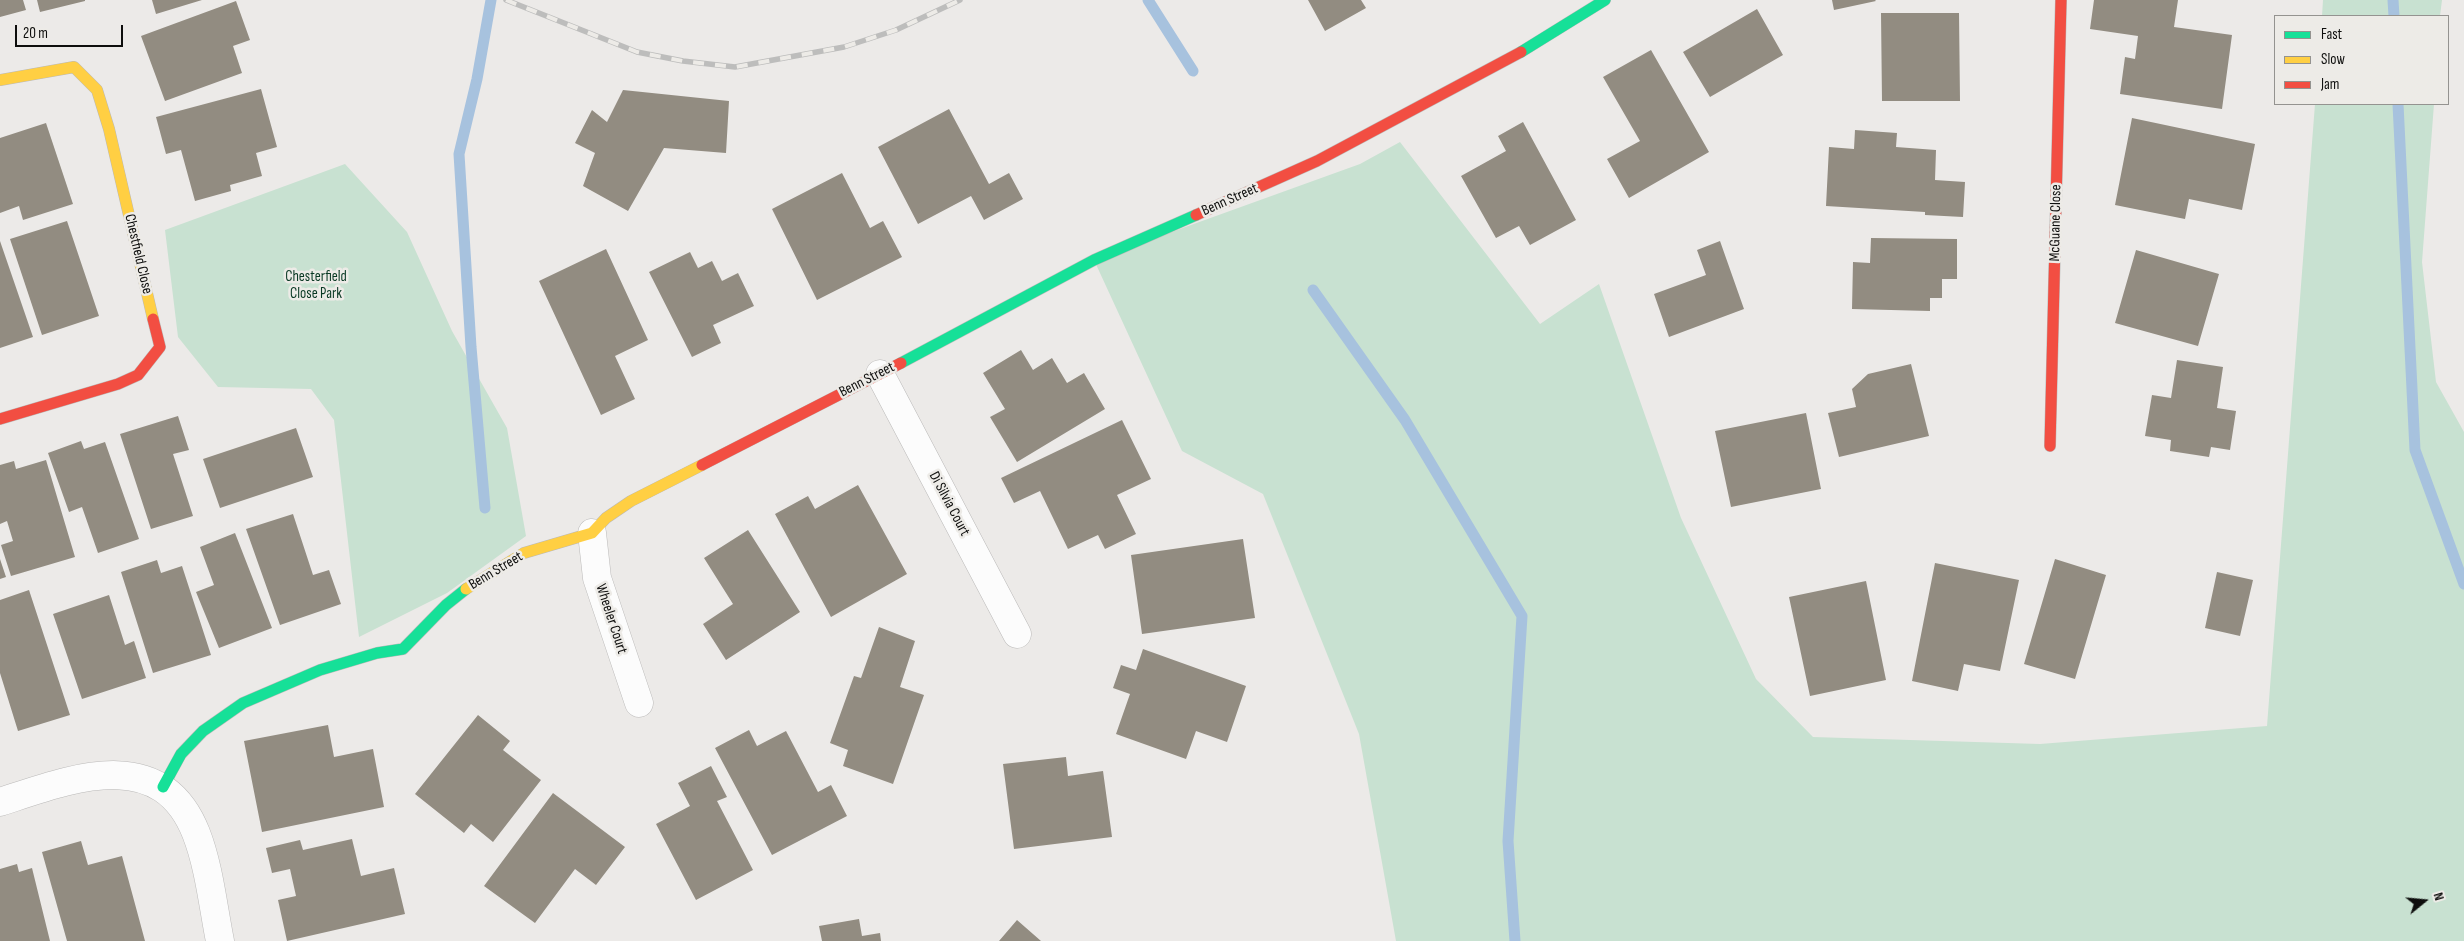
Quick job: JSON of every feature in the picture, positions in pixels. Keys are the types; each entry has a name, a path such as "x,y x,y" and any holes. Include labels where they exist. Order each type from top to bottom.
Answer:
{"street":[{"name":"Benn Street","path":"163,787 181,754 203,731 244,703 320,670 377,654 403,649 446,606 475,582 524,553 592,533 606,518 631,501 880,374 1094,260 1317,161 1518,54 1605,0"},
{"name":"McGuane Close","path":"2050,446 2061,0"},
{"name":"Chestfield Close","path":"0,80 74,67 97,90 109,129 160,347 138,375 118,384 0,419"},
{"name":"Di Silvia Court","path":"880,374 1017,634"},
{"name":"Wheeler Court","path":"592,533 597,578 638,703"},
{"path":"0,802 84,776 110,774 140,776 163,787 183,808 196,833 220,941"}],"green space":[{"path":"2323,0 2442,0 2440,15 2322,15"},
{"path":"2315,105 2434,105 2422,262 2436,382 2464,432 2464,941 1396,941 1359,734 1263,494 1182,451 1094,260 1360,164 1400,142 1540,324 1599,284 1681,518 1756,679 1813,737 2040,744 2267,726"},
{"name":"Chesterfield Close Park","path":"345,164 407,232 452,331 507,428 526,536 447,593 359,637 334,420 311,389 218,387 178,337 165,230"}],"building":[{"path":"0,0 23,0 26,10 0,17"},
{"path":"37,0 85,0 85,1 40,12"},
{"path":"152,0 202,0 156,14"},
{"path":"1308,0 1361,0 1366,8 1325,31"},
{"path":"1832,0 1875,0 1876,1 1834,10"},
{"path":"2094,0 2178,0 2174,27 2232,35 2222,109 2120,94 2125,57 2135,59 2138,36 2090,29"},
{"path":"236,1 250,40 233,46 242,73 165,101 141,36"},
{"path":"1757,9 1783,55 1710,97 1683,52"},
{"path":"1881,13 1959,13 1960,101 1882,101"},
{"path":"1651,50 1709,152 1629,198 1607,159 1640,141 1603,77"},
{"path":"261,89 277,147 256,153 262,176 230,185 231,191 195,201 181,150 166,154 156,117"},
{"path":"623,90 729,101 726,153 664,148 628,211 583,186 595,153 575,143 592,110 607,122"},
{"path":"949,109 989,184 1009,173 1023,199 984,220 971,196 918,224 878,147"},
{"path":"2132,118 2255,144 2242,210 2189,199 2185,219 2115,205"},
{"path":"1523,122 1576,220 1530,245 1519,226 1496,238 1461,176 1506,151 1498,136"},
{"path":"46,123 73,204 23,220 19,206 0,213 0,138"},
{"path":"1855,130 1897,133 1896,147 1936,150 1935,180 1965,182 1963,217 1925,215 1925,212 1826,206 1829,147 1854,149"},
{"path":"842,173 870,228 883,221 902,257 817,300 772,209"},
{"path":"67,221 99,316 42,335 10,239"},
{"path":"1871,238 1957,239 1957,279 1942,279 1942,298 1930,298 1930,311 1852,309 1853,262 1870,263"},
{"path":"0,241 33,337 0,348"},
{"path":"1720,241 1744,309 1669,337 1654,294 1706,275 1697,250"},
{"path":"606,249 648,340 615,356 635,399 601,415 539,281"},
{"path":"2136,250 2219,274 2198,346 2115,323"},
{"path":"690,252 698,268 712,261 722,281 738,273 754,306 713,325 721,343 692,357 649,272"},
{"path":"1021,350 1033,370 1052,358 1067,383 1084,373 1105,409 1017,462 990,417 1005,409 983,373"},
{"path":"2177,360 2223,367 2217,408 2236,411 2230,450 2211,447 2209,457 2170,451 2171,440 2145,436 2152,395 2171,398"},
{"path":"1911,364 1929,436 1839,457 1828,413 1856,407 1852,389 1868,374"},
{"path":"1806,413 1821,489 1731,507 1715,431"},
{"path":"178,416 189,450 173,454 193,516 151,529 120,434"},
{"path":"1122,420 1151,479 1117,495 1136,534 1105,549 1098,535 1068,549 1040,491 1014,503 1001,478"},
{"path":"296,428 313,477 220,508 203,459"},
{"path":"81,441 84,449 105,442 139,539 98,553 82,507 69,512 48,453"},
{"path":"46,460 75,557 11,576 1,545 13,541 7,521 0,524 0,465 14,461 16,469"},
{"path":"858,485 907,574 831,617 775,514 808,496 815,509"},
{"path":"293,514 313,575 329,570 341,604 280,625 246,529"},
{"path":"748,530 800,612 726,660 703,624 733,604 704,558"},
{"path":"235,533 272,628 219,648 196,592 214,585 200,547"},
{"path":"1243,539 1255,618 1142,634 1131,555"},
{"path":"0,559 6,577 0,579"},
{"path":"2055,559 2106,575 2075,679 2024,664"},
{"path":"157,560 161,573 182,566 211,655 153,673 121,572"},
{"path":"1935,563 2019,580 2000,671 1964,664 1958,691 1912,681"},
{"path":"2217,572 2253,580 2240,636 2205,628"},
{"path":"1866,581 1886,680 1810,696 1789,597"},
{"path":"29,590 70,715 18,731 0,673 0,600"},
{"path":"109,595 125,645 134,641 146,678 82,699 53,614"},
{"path":"879,627 915,641 900,687 924,695 893,784 843,766 848,750 830,743 854,676 861,678"},
{"path":"1143,649 1246,686 1227,742 1196,731 1186,759 1116,734 1130,694 1113,688 1121,665 1136,670"},
{"path":"478,715 510,741 503,750 541,780 493,842 471,824 464,833 415,794"},
{"path":"328,725 334,757 373,749 384,807 262,832 244,741"},
{"path":"749,730 757,746 786,731 818,792 831,785 847,816 772,855 715,748"},
{"path":"1066,757 1068,776 1103,771 1112,837 1014,849 1003,764"},
{"path":"711,766 727,797 717,801 753,870 696,900 656,824 690,806 678,783"},
{"path":"553,793 625,847 596,885 575,869 535,923 484,886"},
{"path":"352,839 361,876 394,868 405,914 287,941 278,900 296,896 290,869 272,873 266,848 300,840 303,850"},
{"path":"81,841 88,865 122,856 145,941 67,941 42,852"},
{"path":"17,864 19,872 32,868 50,941 0,941 0,869"},
{"path":"859,919 862,936 880,933 881,941 822,941 819,926"},
{"path":"1017,920 1041,941 999,941"}],"waterway":[{"path":"485,508 471,347 459,154 477,79 491,0"},
{"path":"1148,0 1193,71"},
{"path":"2393,0 2394,15"},
{"path":"2398,105 2415,450 2464,584"},
{"path":"1313,290 1405,420 1522,616 1508,841 1515,941"}],"railway":[{"path":"506,0 637,52 683,61 735,67 844,47 896,30 960,0"}],"traffic: fast":[{"path":"1521,52 1605,0"},
{"path":"901,363 1094,260 1196,215"},
{"path":"163,787 181,754 203,731 243,703 320,670 377,653 403,649 446,605 466,589"}],"traffic: slow":[{"path":"0,80 74,67 97,90 109,129 153,319"},
{"path":"466,589 524,553 592,533 606,518 631,501 702,465"}],"traffic: jam":[{"path":"2050,446 2061,0"},
{"path":"1196,215 1317,161 1521,52"},
{"path":"0,419 118,384 138,375 160,347 153,319"},
{"path":"702,465 901,363"}]}
